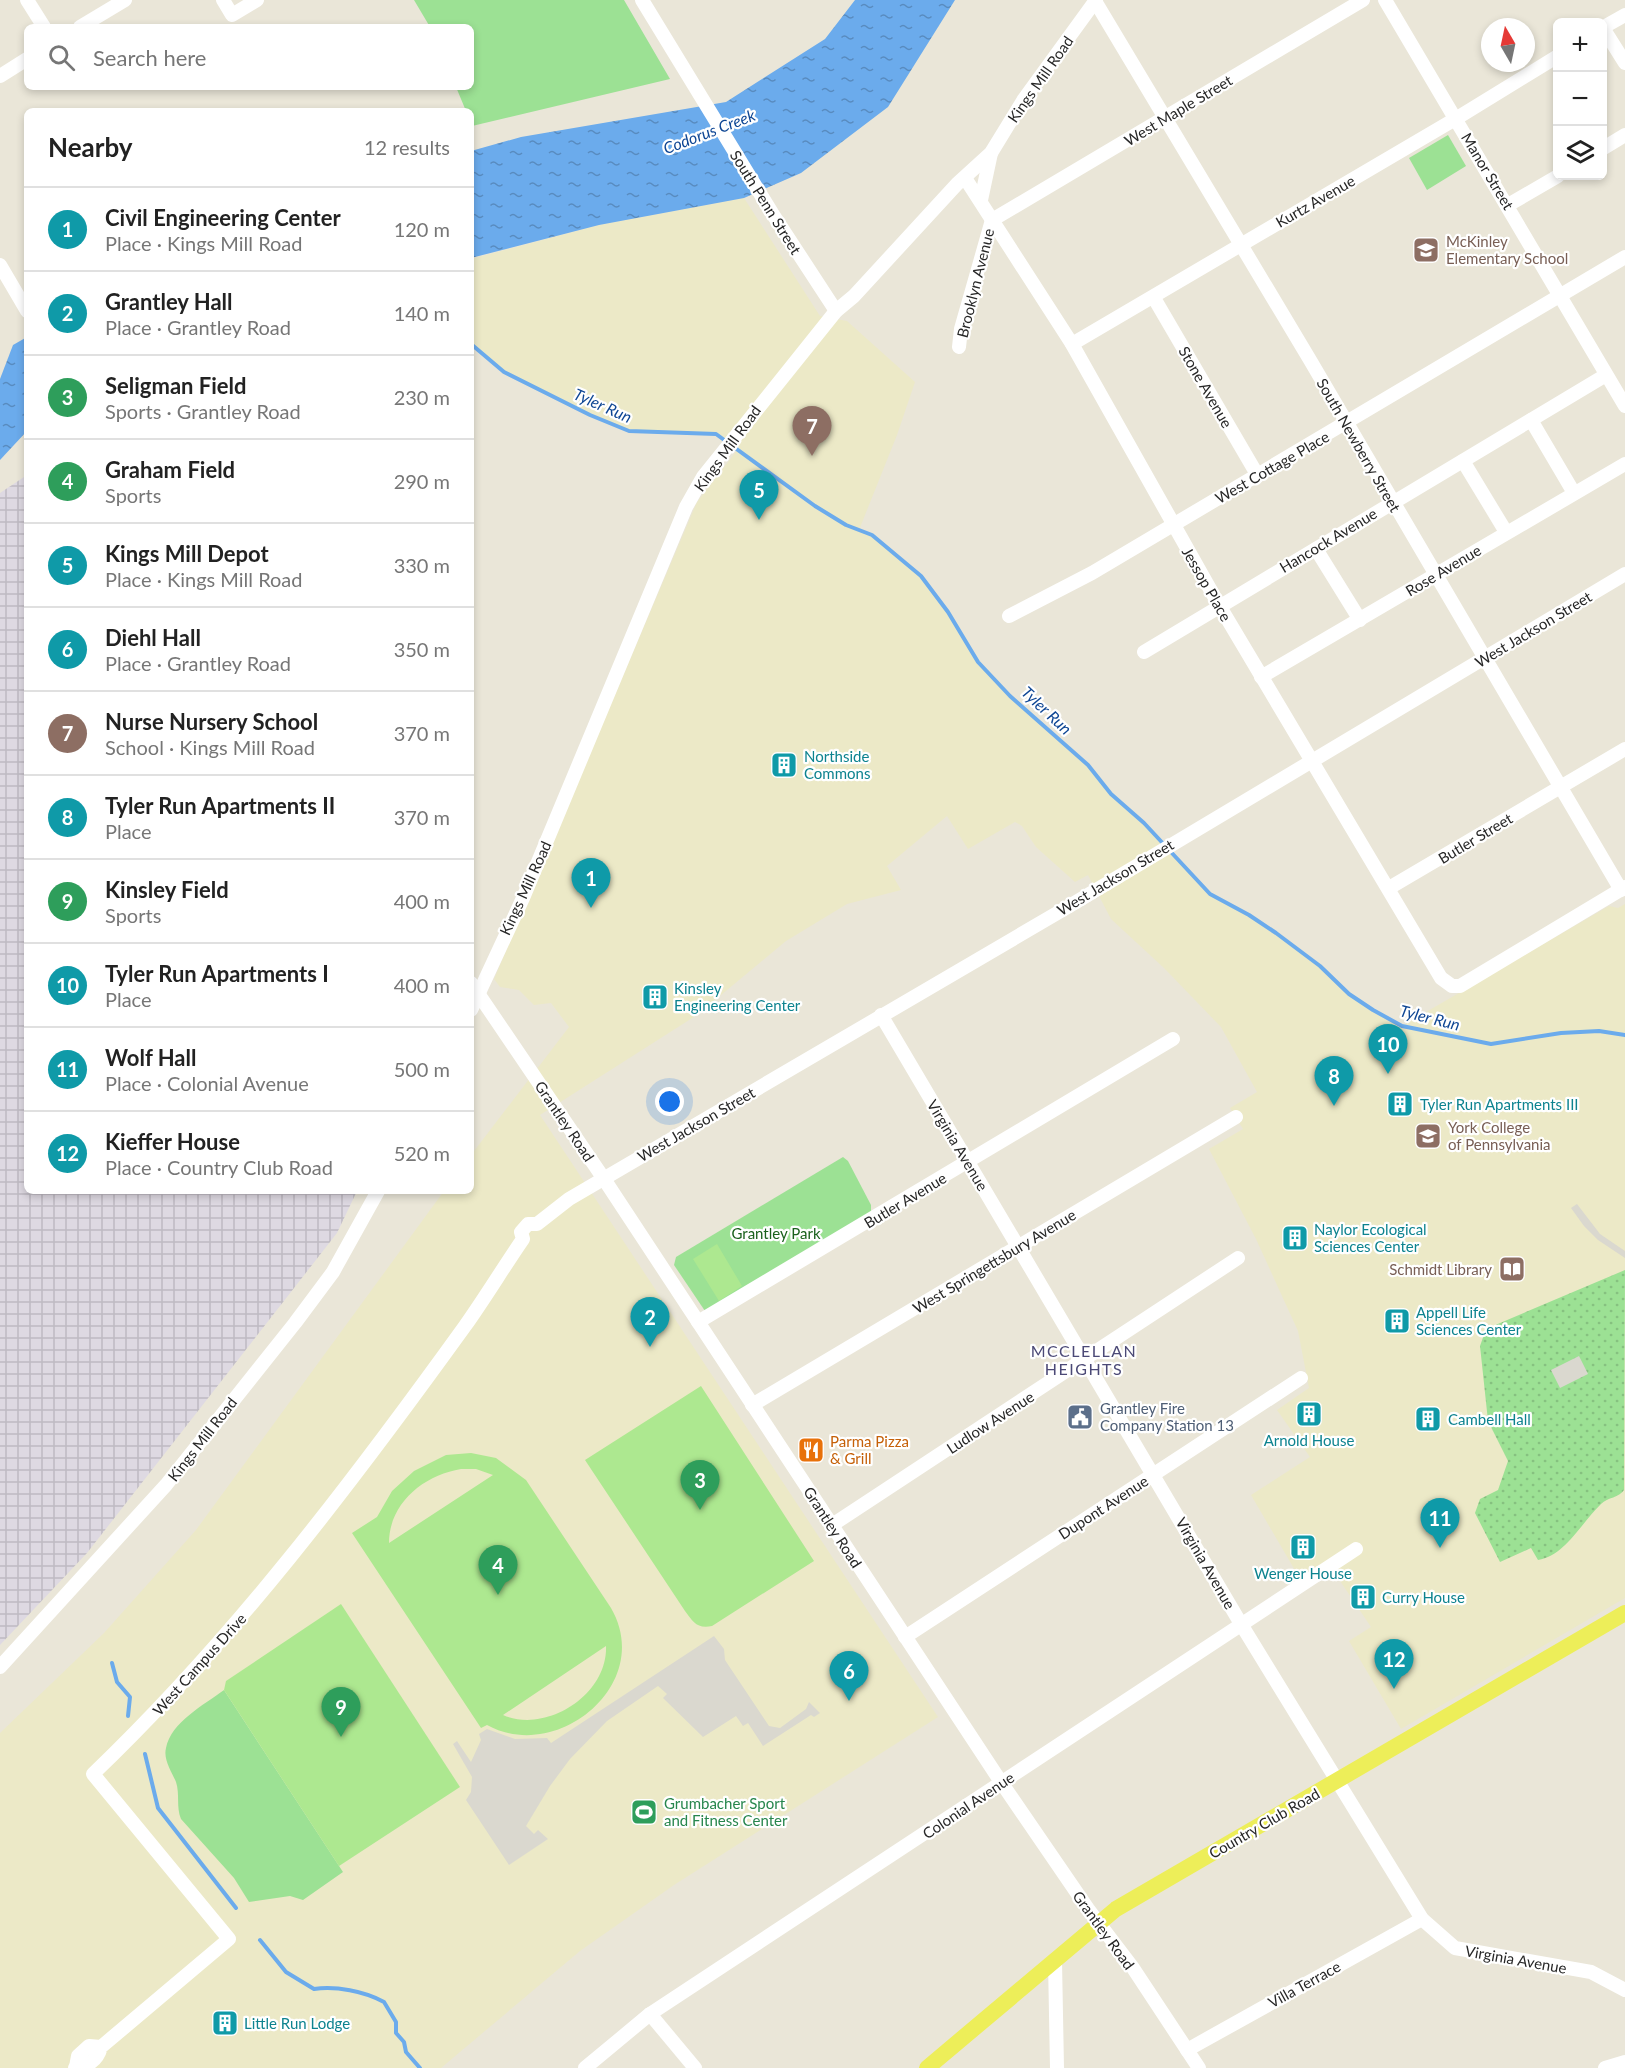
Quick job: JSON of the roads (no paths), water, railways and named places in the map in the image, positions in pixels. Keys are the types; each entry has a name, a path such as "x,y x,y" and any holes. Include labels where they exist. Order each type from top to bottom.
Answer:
{"main road":[{"name":"Country Club Road","path":"927,2068 1116,1909 1625,1613"}],"street":[{"path":"27,0 42,24"},
{"path":"85,24 125,0"},
{"path":"223,0 232,15 257,0"},
{"name":"South Penn Street","path":"642,0 772,213 836,311"},
{"name":"West Maple Street","path":"992,220 1086,167 1165,116 1363,0"},
{"name":"Manor Street","path":"1385,0 1625,406"},
{"name":"South Newberry Street","path":"1096,1 1560,788 1623,889"},
{"name":"Kings Mill Road","path":"475,988 523,898 686,507 703,477 724,447 836,311 854,296 965,178 992,153 1024,99 1096,1"},
{"path":"1607,26 1625,15"},
{"path":"1607,34 1625,63"},
{"name":"Kurtz Avenue","path":"1072,345 1553,58"},
{"path":"0,76 24,61"},
{"path":"1607,146 1625,135"},
{"path":"981,200 992,153"},
{"name":"Jessop Place","path":"965,178 1072,345 1261,677 1442,978 1452,986 1469,981 1623,889"},
{"path":"1508,205 1553,179"},
{"name":"Brooklyn Avenue","path":"959,347 961,329 992,220"},
{"name":"West Cottage Place","path":"1008,616 1092,573 1625,257"},
{"path":"0,265 24,307"},
{"name":"Stone Avenue","path":"1154,298 1258,476"},
{"name":"Hancock Avenue","path":"1144,652 1316,549 1391,501 1463,461 1606,375"},
{"path":"1531,420 1574,494"},
{"path":"1463,461 1506,532"},
{"name":"Rose Avenue","path":"1261,677 1625,464"},
{"path":"1316,549 1360,620"},
{"name":"West Jackson Street","path":"604,1179 1625,574"},
{"path":"1560,788 1625,749"},
{"name":"Butler Street","path":"1389,888 1560,788"},
{"name":"Grantley Road","path":"475,988 604,1179 1001,1782 1133,1968 1199,2068"},
{"name":"Virginia Avenue","path":"881,1015 1241,1624 1422,1918 1455,1948 1592,1972 1625,1990"},
{"name":"Butler Avenue","path":"698,1322 1173,1039"},
{"name":"West Springettsbury Avenue","path":"752,1405 1236,1117"},
{"name":"West Campus Drive","path":"75,2068 78,2056 89,2046 101,2047 229,1939 93,1774 187,1679 259,1597 453,1343 523,1239 532,1239 538,1232 537,1224 556,1208 604,1179"},
{"name":"Kings Mill Road","path":"0,1667 166,1485 333,1272 376,1194"},
{"name":"Ludlow Avenue","path":"832,1525 1238,1258"},
{"name":"Dupont Avenue","path":"905,1637 1301,1378"},
{"name":"Colonial Avenue","path":"585,2068 650,2014 1356,1549"},
{"name":"Villa Terrace","path":"1186,2050 1422,1918"},
{"path":"1055,1961 1057,2068"},
{"path":"650,2014 695,2068"},
{"path":"1605,2068 1625,2062"}],"water":[{"name":"Codorus Creek","path":"855,0 955,0 888,107 801,173 744,198 599,225 474,257 474,150 521,137 726,102 825,39"},
{"path":"24,339 24,434 0,460 0,379 13,345"}],"waterway":[{"name":"Tyler Run","path":"474,347 504,372 590,415 629,431 716,434 815,506 846,525 872,535 921,576 948,612 978,662 1010,696 1088,765 1111,794 1144,823 1210,894 1276,933 1320,966 1349,994 1373,1010 1402,1026 1491,1044 1561,1033 1599,1031 1625,1035"},
{"path":"112,1663 117,1682 130,1697 128,1716"},
{"path":"145,1754 158,1808 236,1908"},
{"path":"260,1940 286,1972 314,1989 350,1990 384,2002 396,2022 396,2033 404,2042 406,2052 420,2068"}],"place":[{"name":"McKinley Elementary School","path":"1426,250"},
{"name":"Nurse Nursery School","path":"812,456"},
{"name":"Kings Mill Depot","path":"759,520"},
{"name":"Northside Commons","path":"784,765"},
{"name":"Civil Engineering Center","path":"591,908"},
{"name":"Kinsley Engineering Center","path":"655,997"},
{"name":"Tyler Run Apartments I","path":"1388,1074"},
{"name":"Tyler Run Apartments III","path":"1400,1104"},
{"name":"Tyler Run Apartments II","path":"1334,1106"},
{"name":"York College of Pennsylvania","path":"1428,1136"},
{"name":"Naylor Ecological Sciences Center","path":"1295,1238"},
{"name":"Schmidt Library","path":"1512,1269"},
{"name":"Appell Life Sciences Center","path":"1397,1321"},
{"name":"Grantley Hall","path":"650,1347"},
{"name":"Arnold House","path":"1309,1414"},
{"name":"Grantley Fire Company Station 13","path":"1080,1417"},
{"name":"Cambell Hall","path":"1428,1419"},
{"name":"Parma Pizza & Grill","path":"811,1450"},
{"name":"Seligman Field","path":"700,1510"},
{"name":"Wenger House","path":"1303,1547"},
{"name":"Wolf Hall","path":"1440,1548"},
{"name":"Graham Field","path":"498,1595"},
{"name":"Curry House","path":"1363,1597"},
{"name":"Kieffer House","path":"1394,1689"},
{"name":"Diehl Hall","path":"849,1701"},
{"name":"Kinsley Field","path":"341,1737"},
{"name":"Grumbacher Sport and Fitness Center","path":"644,1812"},
{"name":"Little Run Lodge","path":"225,2023"}],"district":[{"name":"MCCLELLAN HEIGHTS","path":"1084,1359"}],"park label":[{"name":"Grantley Park","path":"776,1233"}]}
